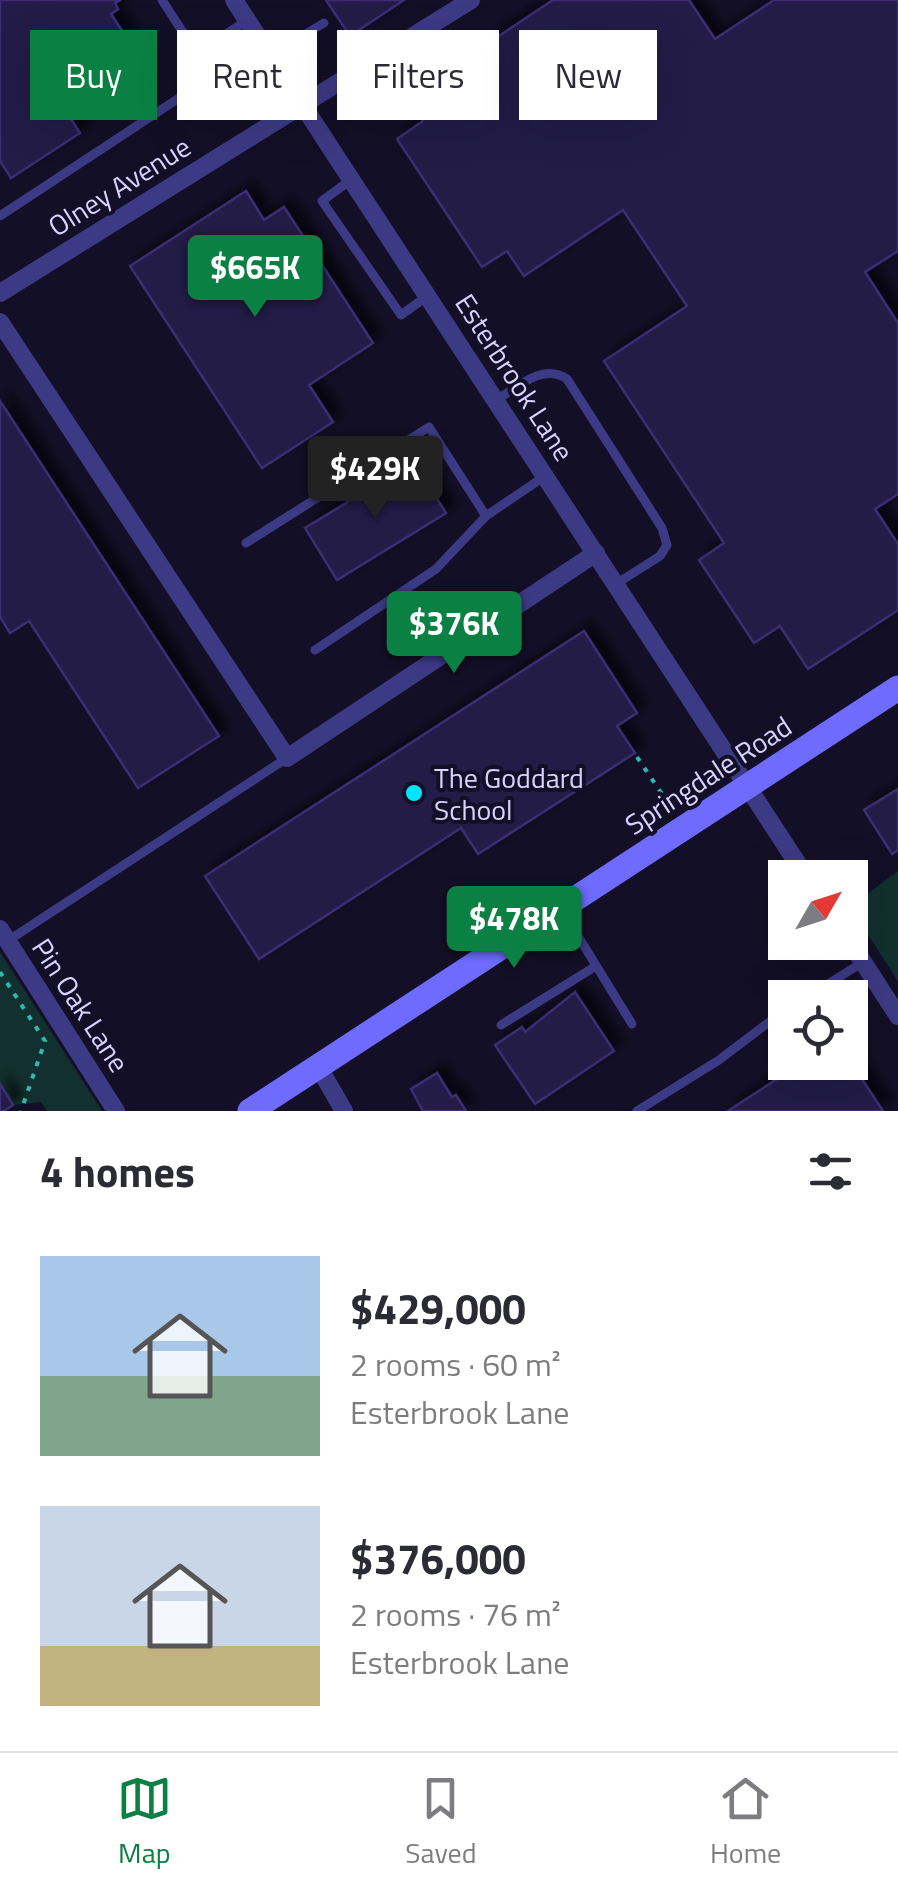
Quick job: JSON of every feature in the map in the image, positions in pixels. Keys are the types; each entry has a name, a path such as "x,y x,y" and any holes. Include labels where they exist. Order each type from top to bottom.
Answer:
{"main road":[{"name":"Springdale Road","path":"250,1111 898,688"}],"street":[{"name":"Esterbrook Lane","path":"234,0 254,30"},
{"name":"Olney Avenue","path":"317,95 471,0"},
{"name":"Olney Avenue","path":"0,293 276,120"},
{"name":"Esterbrook Lane","path":"313,120 795,860"},
{"path":"0,322 286,758 596,554"},
{"name":"Pin Oak Lane","path":"4,935 116,1111"},
{"path":"863,962 898,1016"},
{"path":"318,1066 344,1111"}],"lane":[{"path":"162,0 182,30"},
{"path":"233,30 247,20"},
{"path":"312,30 324,22"},
{"path":"0,215 177,99"},
{"path":"352,179 322,202 401,315 429,294"},
{"path":"498,399 536,375 558,373 567,379 651,511 667,545 660,556 615,585"},
{"path":"246,543 429,427 486,516"},
{"path":"315,650 436,569 486,516 545,476"},
{"path":"4,935 286,758"},
{"path":"560,908 632,1024"},
{"path":"834,980 863,962"},
{"path":"501,1025 596,966"},
{"path":"638,1111 719,1060 768,1023"}],"path":[{"path":"637,758 666,800 704,774"},
{"path":"0,972 45,1041 22,1111"}],"green space":[{"path":"898,871 898,981 868,935 868,894"},
{"path":"0,952 102,1111 47,1111 41,1102 13,1105 0,1084"}],"building":[{"path":"0,0 120,0 115,3 118,9 111,14 121,30 30,30 30,120 72,120 80,133 11,178 0,161"},
{"path":"326,0 404,0 359,30 346,30"},
{"path":"553,0 689,0 715,39 774,0 898,0 898,251 865,272 898,323 898,494 875,509 898,544 898,610 808,669 780,626 754,643 699,560 724,543 604,361 687,306 623,210 524,276 507,251 482,267 397,139 422,120 499,120 499,36"},
{"path":"246,191 264,220 284,207 373,343 309,385 333,422 262,468 130,266"},
{"path":"0,401 219,736 138,788 29,621 10,633 0,617"},
{"path":"414,462 446,513 337,580 305,528"},
{"path":"584,631 637,713 617,726 635,753 478,854 461,828 259,959 205,876"},
{"path":"898,789 898,850 892,854 864,810"},
{"path":"575,992 614,1051 535,1104 495,1045 522,1027 525,1032"},
{"path":"437,1073 466,1111 423,1111 411,1089"},
{"path":"775,1080 863,1080 883,1111 728,1111"},
{"path":"0,1084 13,1105 4,1111 0,1111"}],"place":[{"name":"The Goddard School","path":"414,793"}]}
